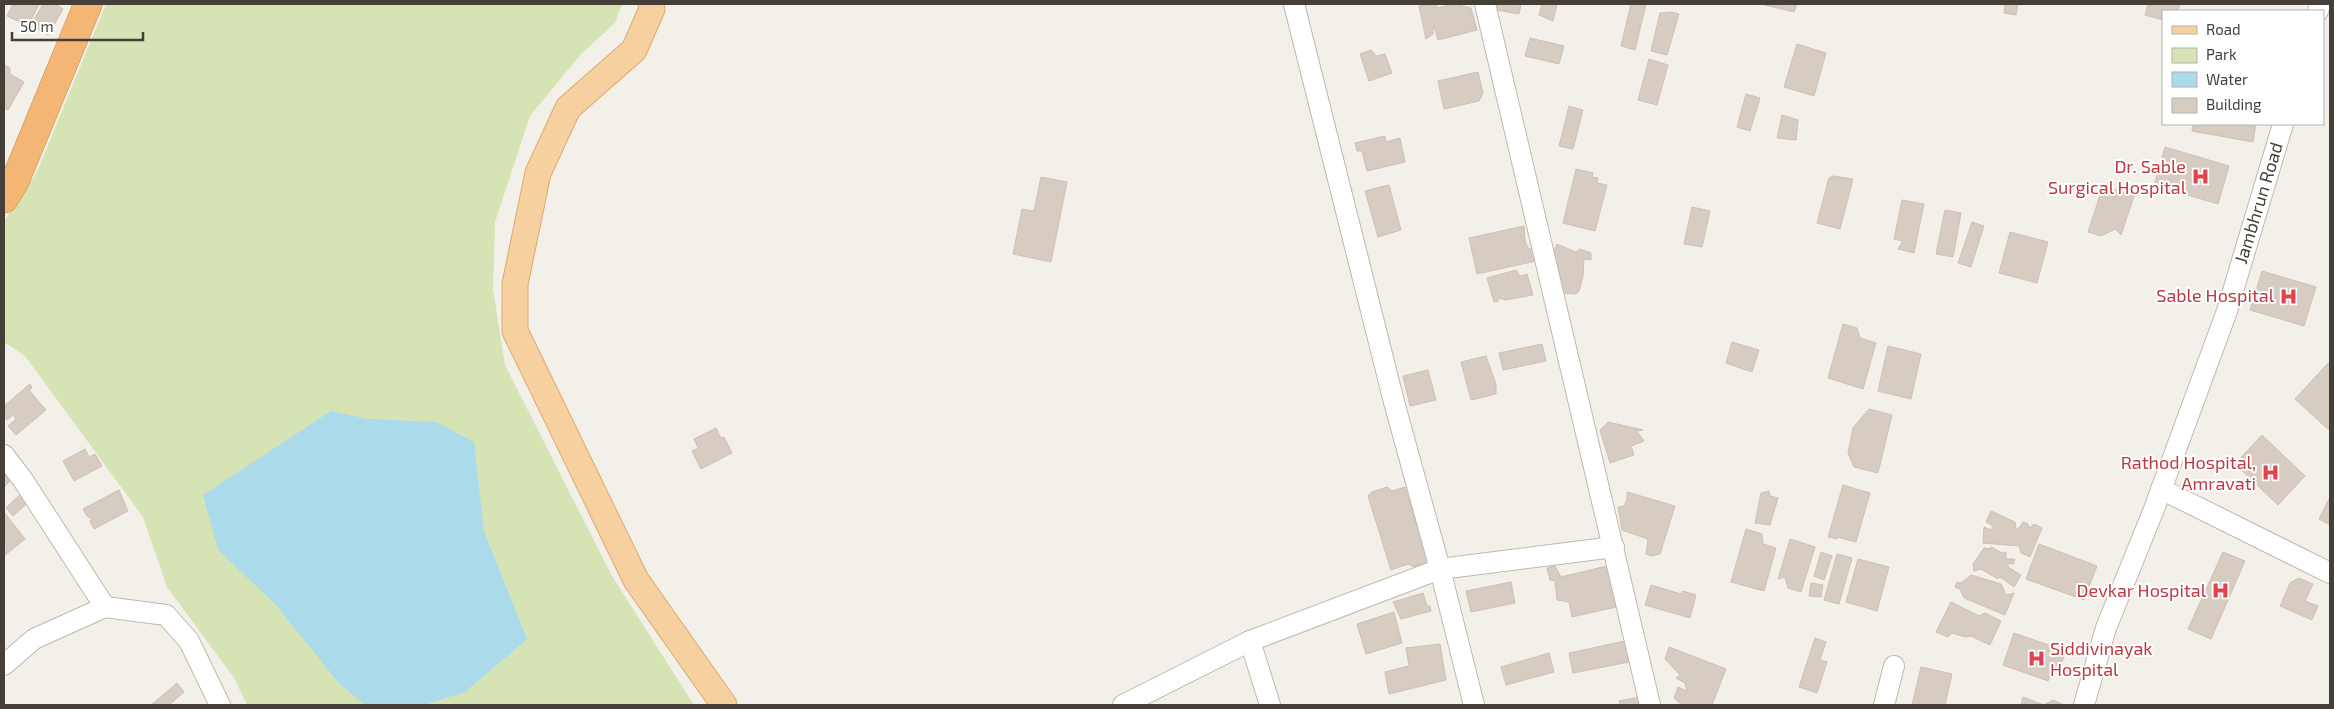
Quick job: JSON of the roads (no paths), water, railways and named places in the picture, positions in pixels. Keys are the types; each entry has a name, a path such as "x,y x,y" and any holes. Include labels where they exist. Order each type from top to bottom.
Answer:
{"highway":[{"path":"4,199 15,182 88,4"}],"main road":[{"path":"651,4 652,9 634,50 568,108 538,174 515,284 515,331 636,580 724,705"}],"street":[{"path":"1294,4 1394,402 1440,569 1474,705"},
{"path":"1485,4 1650,705"},
{"name":"Jambhrun Road","path":"2084,705 2106,628 2161,489 2227,311 2284,125"},
{"path":"4,455 23,480 105,607"},
{"path":"2161,489 2330,573"},
{"path":"1123,705 1250,641 1440,569 1614,547"},
{"path":"4,665 34,638 105,607 166,615 188,641 220,705"},
{"path":"1250,641 1270,705"},
{"path":"1884,705 1894,666"}],"water":[{"path":"331,411 368,419 436,422 474,442 484,531 527,639 465,692 424,705 365,705 339,683 275,604 218,550 203,495"}],"place":[{"name":"Dr. Sable Surgical Hospital","path":"2200,177"},
{"name":"Sable Hospital","path":"2288,296"},
{"name":"Rathod Hospital, Amravati","path":"2270,473"},
{"name":"Devkar Hospital","path":"2220,591"},
{"name":"Siddivinayak Hospital","path":"2036,659"}]}
